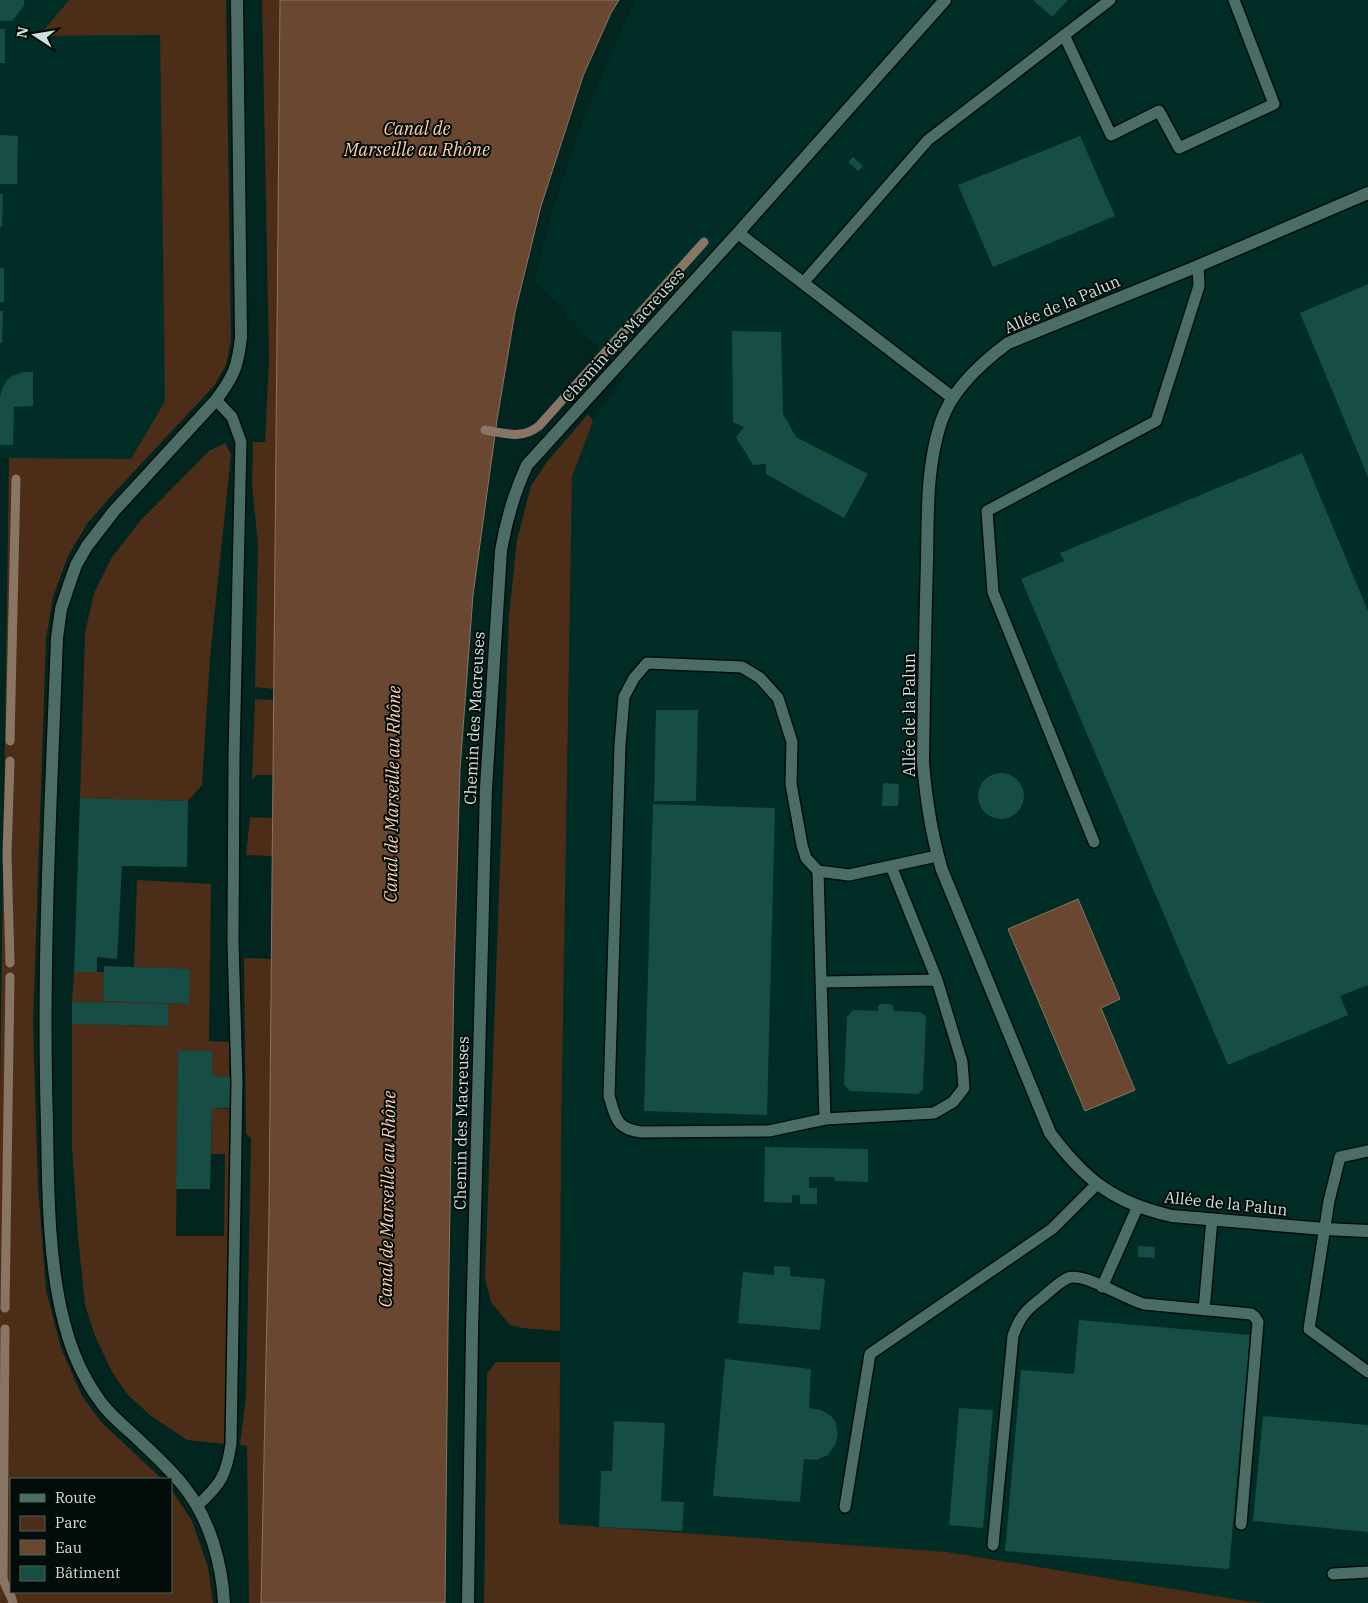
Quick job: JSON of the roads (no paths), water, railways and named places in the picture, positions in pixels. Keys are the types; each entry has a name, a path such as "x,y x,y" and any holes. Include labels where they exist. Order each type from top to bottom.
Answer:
{"street":[{"path":"224,1603 219,1563 210,1534 197,1506 172,1472 101,1402 86,1379 73,1350 64,1321 56,1277 50,1217 45,1060 46,970 57,638 61,610 76,565 99,528 216,400 229,383 236,368 242,337 237,0"},
{"name":"Chemin des Macreuses","path":"468,1603 472,1331 486,788 501,551 506,520 527,465 738,233 945,0"},
{"name":"Allée de la Palun","path":"1368,193 1198,266 1008,343 987,358 968,378 953,398 941,421 929,475 923,762 926,802 933,841 942,870 1050,1133 1068,1158 1097,1184 1121,1199 1172,1216 1368,1231"},
{"path":"738,233 953,398"}],"lane":[{"path":"803,283 928,140 1110,0"},
{"path":"1064,35 1111,135 1159,111 1179,148 1274,104 1234,0"},
{"path":"1094,842 993,592 987,511 1156,421 1199,286 1198,266"},
{"path":"197,1506 214,1491 223,1477 231,1444 238,1082 233,942 234,775 241,442 232,417 216,400"},
{"path":"891,866 937,980 962,1062 964,1088 953,1102 934,1113 826,1119 769,1131 641,1132 627,1130 617,1121 609,1096 620,745 624,697 634,678 647,663 742,667 760,678 778,698 792,742 791,784 802,845 806,858 818,870 849,875 937,856"},
{"path":"818,870 826,1119"},
{"path":"821,982 937,980"},
{"path":"1368,1151 1340,1157 1329,1201 1309,1330 1368,1372"},
{"path":"845,1507 870,1354 1052,1229 1097,1184"},
{"path":"1102,1286 1138,1206"},
{"path":"1204,1310 1212,1219"},
{"path":"993,1545 1013,1336 1018,1321 1026,1309 1068,1278 1078,1277 1087,1279 1132,1301 1144,1304 1251,1314 1256,1317 1258,1322 1241,1524"},
{"path":"1333,1574 1368,1572"}],"water":[{"name":"Canal de Marseille au Rhône","path":"280,0 619,0 611,13 583,76 541,206 515,312 497,420 473,595 460,769 454,975 445,1603 261,1603 269,1215"},
{"path":"1078,899 1120,999 1101,1008 1135,1090 1085,1111 1008,929"}],"waterway":[{"path":"485,430 506,434 519,434 526,433 539,426 704,242"},
{"path":"10,741 16,479"},
{"path":"10,761 7,854 10,963"},
{"path":"5,1308 10,977"},
{"path":"5,1329 3,1578 13,1603"}]}
